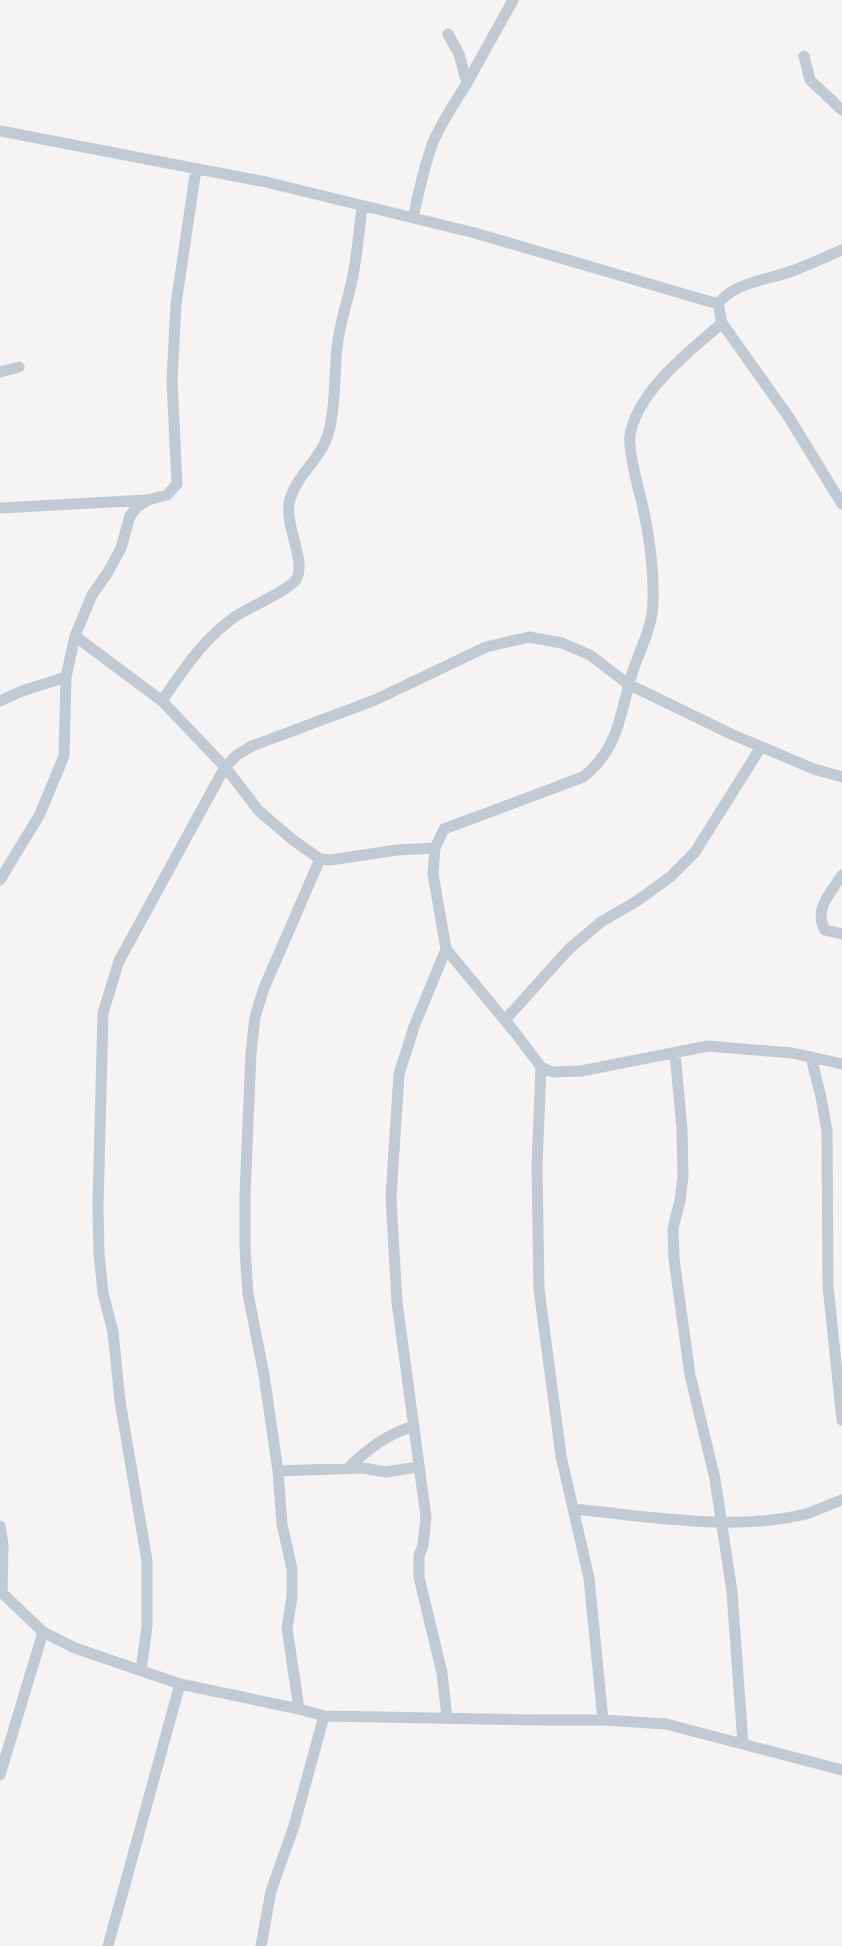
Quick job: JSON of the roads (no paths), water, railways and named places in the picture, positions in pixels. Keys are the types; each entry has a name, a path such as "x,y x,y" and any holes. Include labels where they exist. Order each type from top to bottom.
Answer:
{"street":[{"path":"413,218 423,174 434,140 449,110 467,83 513,0"},
{"path":"448,34 459,54 467,83"},
{"path":"804,56 810,80 842,110"},
{"path":"0,131 266,182 475,233 718,304"},
{"path":"0,508 148,500 167,494 177,484 172,381 173,352 176,304 196,169"},
{"path":"162,701 198,650 212,634 237,616 287,587 297,578 299,563 289,523 290,501 299,478 324,444 329,431 334,403 337,347 351,284 362,206"},
{"path":"842,250 791,271 743,286 725,295 718,304 722,324 788,416 842,504"},
{"path":"722,324 663,375 639,409 630,436 645,515 654,603 645,638 628,684 619,725 607,752 595,768 583,776 444,829 434,848 433,874 446,949 541,1067 553,1072 581,1071 708,1046 792,1052 842,1064"},
{"path":"0,372 19,367"},
{"path":"0,880 40,814 64,756 66,678 75,636 92,595 108,572 121,548 130,516 137,507 148,500"},
{"path":"75,636 162,701 225,767 259,811 293,840 320,859 330,860 397,850 434,848"},
{"path":"140,1670 147,1627 147,1561 120,1401 113,1332 103,1293 99,1253 98,1206 103,1013 119,961 225,767 237,754 252,746 375,700 486,647 530,637 562,643 590,655 628,684 761,747 814,769 842,777"},
{"path":"0,701 22,691 66,678"},
{"path":"505,1020 569,949 601,922 637,901 670,877 695,852 761,747"},
{"path":"300,1709 287,1628 292,1597 292,1569 282,1524 278,1472 264,1375 248,1294 245,1249 250,1053 255,1017 264,988 320,859"},
{"path":"842,875 821,908 820,921 825,930 842,934"},
{"path":"446,949 414,1027 400,1074 391,1197 397,1302 426,1517 423,1544 419,1556 418,1577 442,1673 447,1718"},
{"path":"675,1053 682,1130 683,1176 680,1201 673,1228 674,1259 690,1375 715,1479 732,1592 742,1744"},
{"path":"811,1057 827,1131 828,1286 842,1420"},
{"path":"541,1067 537,1166 540,1289 561,1456 589,1578 603,1720"},
{"path":"348,1468 371,1447 398,1430 414,1426"},
{"path":"278,1472 348,1468 386,1472 418,1467"},
{"path":"573,1509 721,1523 772,1520 807,1513 842,1500"},
{"path":"0,1526 3,1546 1,1592 43,1632 75,1648 180,1684 300,1709 324,1716 603,1720 666,1724 842,1770"},
{"path":"0,1775 43,1632"},
{"path":"108,1946 180,1684"},
{"path":"261,1946 271,1891 294,1826 324,1716"}]}
